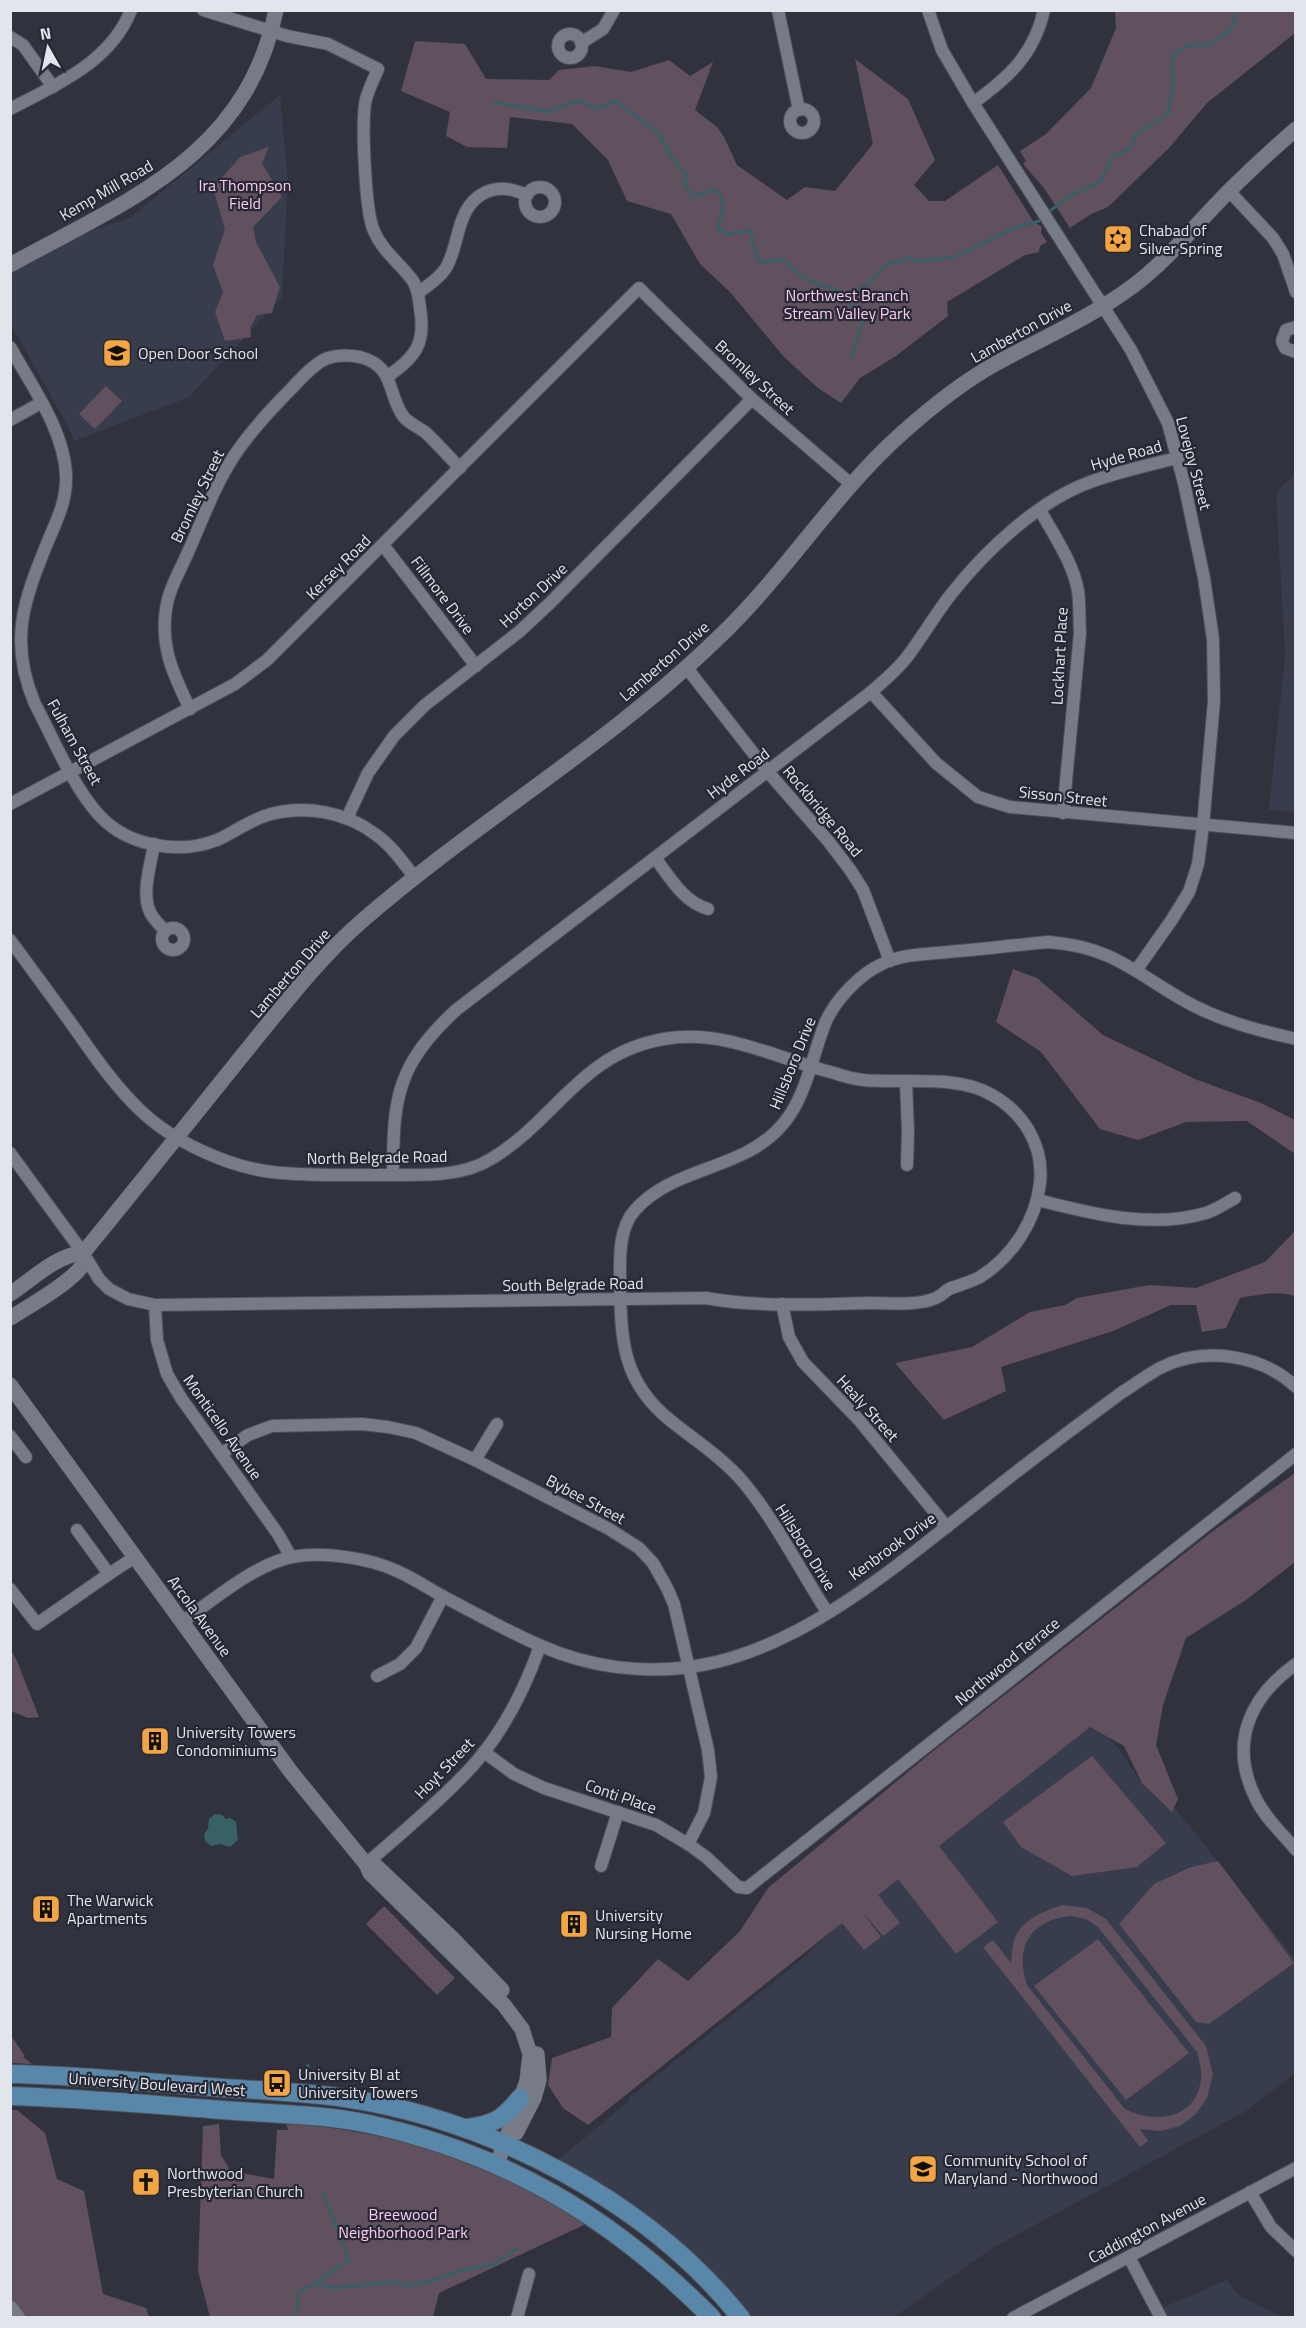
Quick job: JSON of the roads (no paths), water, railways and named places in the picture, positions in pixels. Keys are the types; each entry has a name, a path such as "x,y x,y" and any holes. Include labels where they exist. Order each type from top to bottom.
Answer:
{"main road":[{"name":"University Boulevard West","path":"10,2074 122,2080 345,2098 423,2115 506,2144 580,2182 616,2205 675,2252 699,2273 741,2318"},
{"name":"University Boulevard West","path":"10,2096 295,2115 367,2124 425,2139 497,2164 555,2192 636,2248 676,2281 712,2318"},
{"path":"463,2129 488,2125 498,2120 505,2116 520,2098"},
{"path":"575,2205 593,2205 659,2252 666,2255 675,2252"},
{"path":"699,2273 700,2286 725,2318"}],"street":[{"path":"10,109 84,69 108,48 128,19 131,10"},
{"path":"203,10 272,32 328,44 378,69 366,99 363,115 368,212 381,246 414,283 422,320 418,347 407,364 388,376 394,399 404,417 424,432 460,468"},
{"name":"Kemp Mill Road","path":"10,265 156,185 195,154 241,100 256,73 272,32 276,10"},
{"path":"581,43 603,28 614,10"},
{"path":"778,10 799,110"},
{"name":"Lovejoy Street","path":"928,10 942,50 973,103 1131,350 1157,399 1168,423 1202,567 1214,639 1214,701 1198,864 1189,891 1137,969"},
{"path":"973,103 1003,81 1025,56 1040,26 1044,10"},
{"path":"10,37 23,45 52,87"},
{"name":"Lamberton Drive","path":"10,1318 65,1281 81,1267 84,1260 83,1253 271,1020 331,950 362,920 623,720 686,667 763,592 852,485 899,436 954,391 994,364 1077,322 1156,267 1229,191 1296,129"},
{"path":"418,293 441,276 445,270 463,214 470,203 478,196 496,188 512,189 527,195"},
{"path":"1229,191 1273,238 1283,254 1296,292"},
{"name":"Bromley Street","path":"639,288 752,399 852,485"},
{"name":"Kersey Road","path":"10,804 235,684 267,660 639,288"},
{"path":"1296,327 1286,330 1282,341 1285,348 1296,352"},
{"name":"Fulham Street","path":"10,346 56,430 64,456 66,492 26,600 21,623 22,659 29,691 35,704 71,772 99,815 128,837 154,844 182,847 217,840 270,814 316,811 347,818 361,824 386,842 415,878"},
{"name":"Bromley Street","path":"190,709 171,671 166,654 166,609 171,591 204,515 234,456 264,417 302,378 326,358 344,355 361,358 383,370 388,376"},
{"name":"Horton Drive","path":"347,818 368,772 394,736 425,705 520,631 551,602 752,399"},
{"path":"10,420 41,403"},
{"name":"Hyde Road","path":"393,1174 393,1124 400,1088 411,1063 432,1032 456,1010 871,692 907,657 950,595 973,568 1004,538 1040,510 1092,481 1177,458"},
{"name":"Lockhart Place","path":"1040,510 1070,564 1079,607 1080,633 1063,813"},
{"name":"Fillmore Drive","path":"383,545 476,666"},
{"name":"Rockbridge Road","path":"686,667 768,772 829,842 851,872 870,907 890,961"},
{"name":"Sisson Street","path":"871,692 936,763 978,797 1010,807 1063,813 1296,833"},
{"path":"154,844 148,879 147,903 151,914 165,931"},
{"path":"655,858 686,898 697,906 708,909"},
{"name":"North Belgrade Road","path":"10,940 112,1080 143,1113 177,1137 212,1156 268,1172 313,1175 446,1174 472,1168 489,1161 521,1139 590,1070 606,1059 631,1047 665,1038 709,1036 746,1044 858,1080 966,1084 988,1092 1010,1106 1024,1122 1037,1147 1041,1173 1038,1200"},
{"name":"Hillsboro Drive","path":"827,1612 764,1510 744,1483 717,1455 668,1419 651,1402 635,1380 625,1355 622,1337 620,1249 627,1221 633,1211 653,1191 670,1182 746,1154 770,1139 785,1122 799,1098 827,1020 837,1003 860,978 890,961 919,955 1049,942 1068,943 1096,950 1137,969 1184,1000 1241,1026 1296,1039"},
{"path":"906,1082 908,1132 906,1165"},
{"path":"10,1153 83,1253"},
{"path":"1038,1200 1093,1215 1165,1220 1208,1212 1235,1198"},
{"name":"South Belgrade Road","path":"83,1253 99,1279 109,1289 128,1299 155,1305 706,1298 726,1302 782,1304 911,1303 935,1298 945,1291 978,1278 1002,1259 1025,1231 1038,1200"},
{"path":"10,1294 63,1258 83,1253"},
{"name":"Healy Street","path":"782,1304 789,1337 803,1362 859,1420 946,1527"},
{"name":"Monticello Avenue","path":"155,1305 157,1340 167,1374 181,1398 278,1534 291,1557"},
{"name":"Kenbrook Drive","path":"182,1622 243,1578 291,1557 329,1555 366,1560 395,1570 540,1646 576,1660 613,1667 649,1670 719,1662 753,1651 795,1632 875,1581 1058,1439 1121,1393 1162,1367 1196,1356 1222,1356 1250,1361 1268,1368 1296,1387"},
{"name":"Arcola Avenue","path":"10,1385 291,1772 366,1864 370,1873 504,2005 522,2029 530,2054 527,2081 497,2164"},
{"name":"Bybee Street","path":"221,1454 248,1435 272,1426 362,1424 416,1433 475,1460 609,1529 639,1548 653,1563 674,1605 708,1750 711,1777 704,1814 688,1844"},
{"path":"475,1460 497,1424"},
{"path":"10,1436 26,1457"},
{"name":"Northwood Terrace","path":"738,1887 747,1888 752,1885 1296,1454"},
{"path":"76,1530 109,1574"},
{"path":"10,1589 37,1624 135,1557"},
{"path":"377,1676 400,1664 416,1648 443,1596"},
{"name":"Hoyt Street","path":"366,1864 462,1778 484,1752 514,1708 540,1646"},
{"path":"1296,1664 1266,1689 1253,1708 1247,1722 1243,1757 1246,1774 1257,1801 1296,1850"},
{"name":"Conti Place","path":"484,1752 514,1774 544,1788 656,1825 688,1844 738,1887"},
{"path":"601,1866 618,1812"},
{"name":"Arcola Avenue","path":"366,1864 378,1866 452,1938 516,2004 531,2030 537,2054 539,2080 534,2098 516,2133 506,2144"},
{"name":"Caddington Avenue","path":"1013,2318 1296,2168"},
{"path":"1250,2192 1271,2227 1296,2251"},
{"path":"1129,2257 1161,2318"},
{"path":"517,2318 529,2274"},
{"path":"10,2308 18,2318"}],"waterway":[{"path":"1051,210 1073,194 1101,181 1112,157 1130,149 1136,134 1168,114 1173,84 1172,56 1189,45 1208,45 1231,30 1237,10"},
{"path":"493,102 551,112 569,103 581,101 597,109 616,101 659,133 673,159 687,176 684,181 692,197 714,190 720,194 723,206 718,229 728,234 749,230 760,262 783,260 806,279 838,290 852,298 888,264 911,258 916,261 952,258 1011,229 1039,221"},
{"path":"852,298 851,310 859,309 863,319 852,357"},
{"path":"307,2080 308,2065"},
{"path":"292,2318 298,2306 297,2293 316,2283 349,2259 323,2193"},
{"path":"316,2283 332,2288 394,2282 405,2286 429,2282 460,2271 496,2263 517,2248"}],"place":[{"name":"Chabad of Silver Spring","path":"1118,239"},
{"name":"Open Door School","path":"117,353"},
{"name":"University Towers Condominiums","path":"155,1741"},
{"name":"The Warwick Apartments","path":"46,1909"},
{"name":"University Nursing Home","path":"574,1924"},
{"name":"University Bl at University Towers","path":"277,2083"},
{"name":"Community School of Maryland - Northwood","path":"923,2169"},
{"name":"Northwood Presbyterian Church","path":"146,2182"}],"park label":[{"name":"Ira Thompson Field","path":"245,194"},
{"name":"Northwest Branch Stream Valley Park","path":"847,304"},
{"name":"Breewood Neighborhood Park","path":"403,2223"}]}
